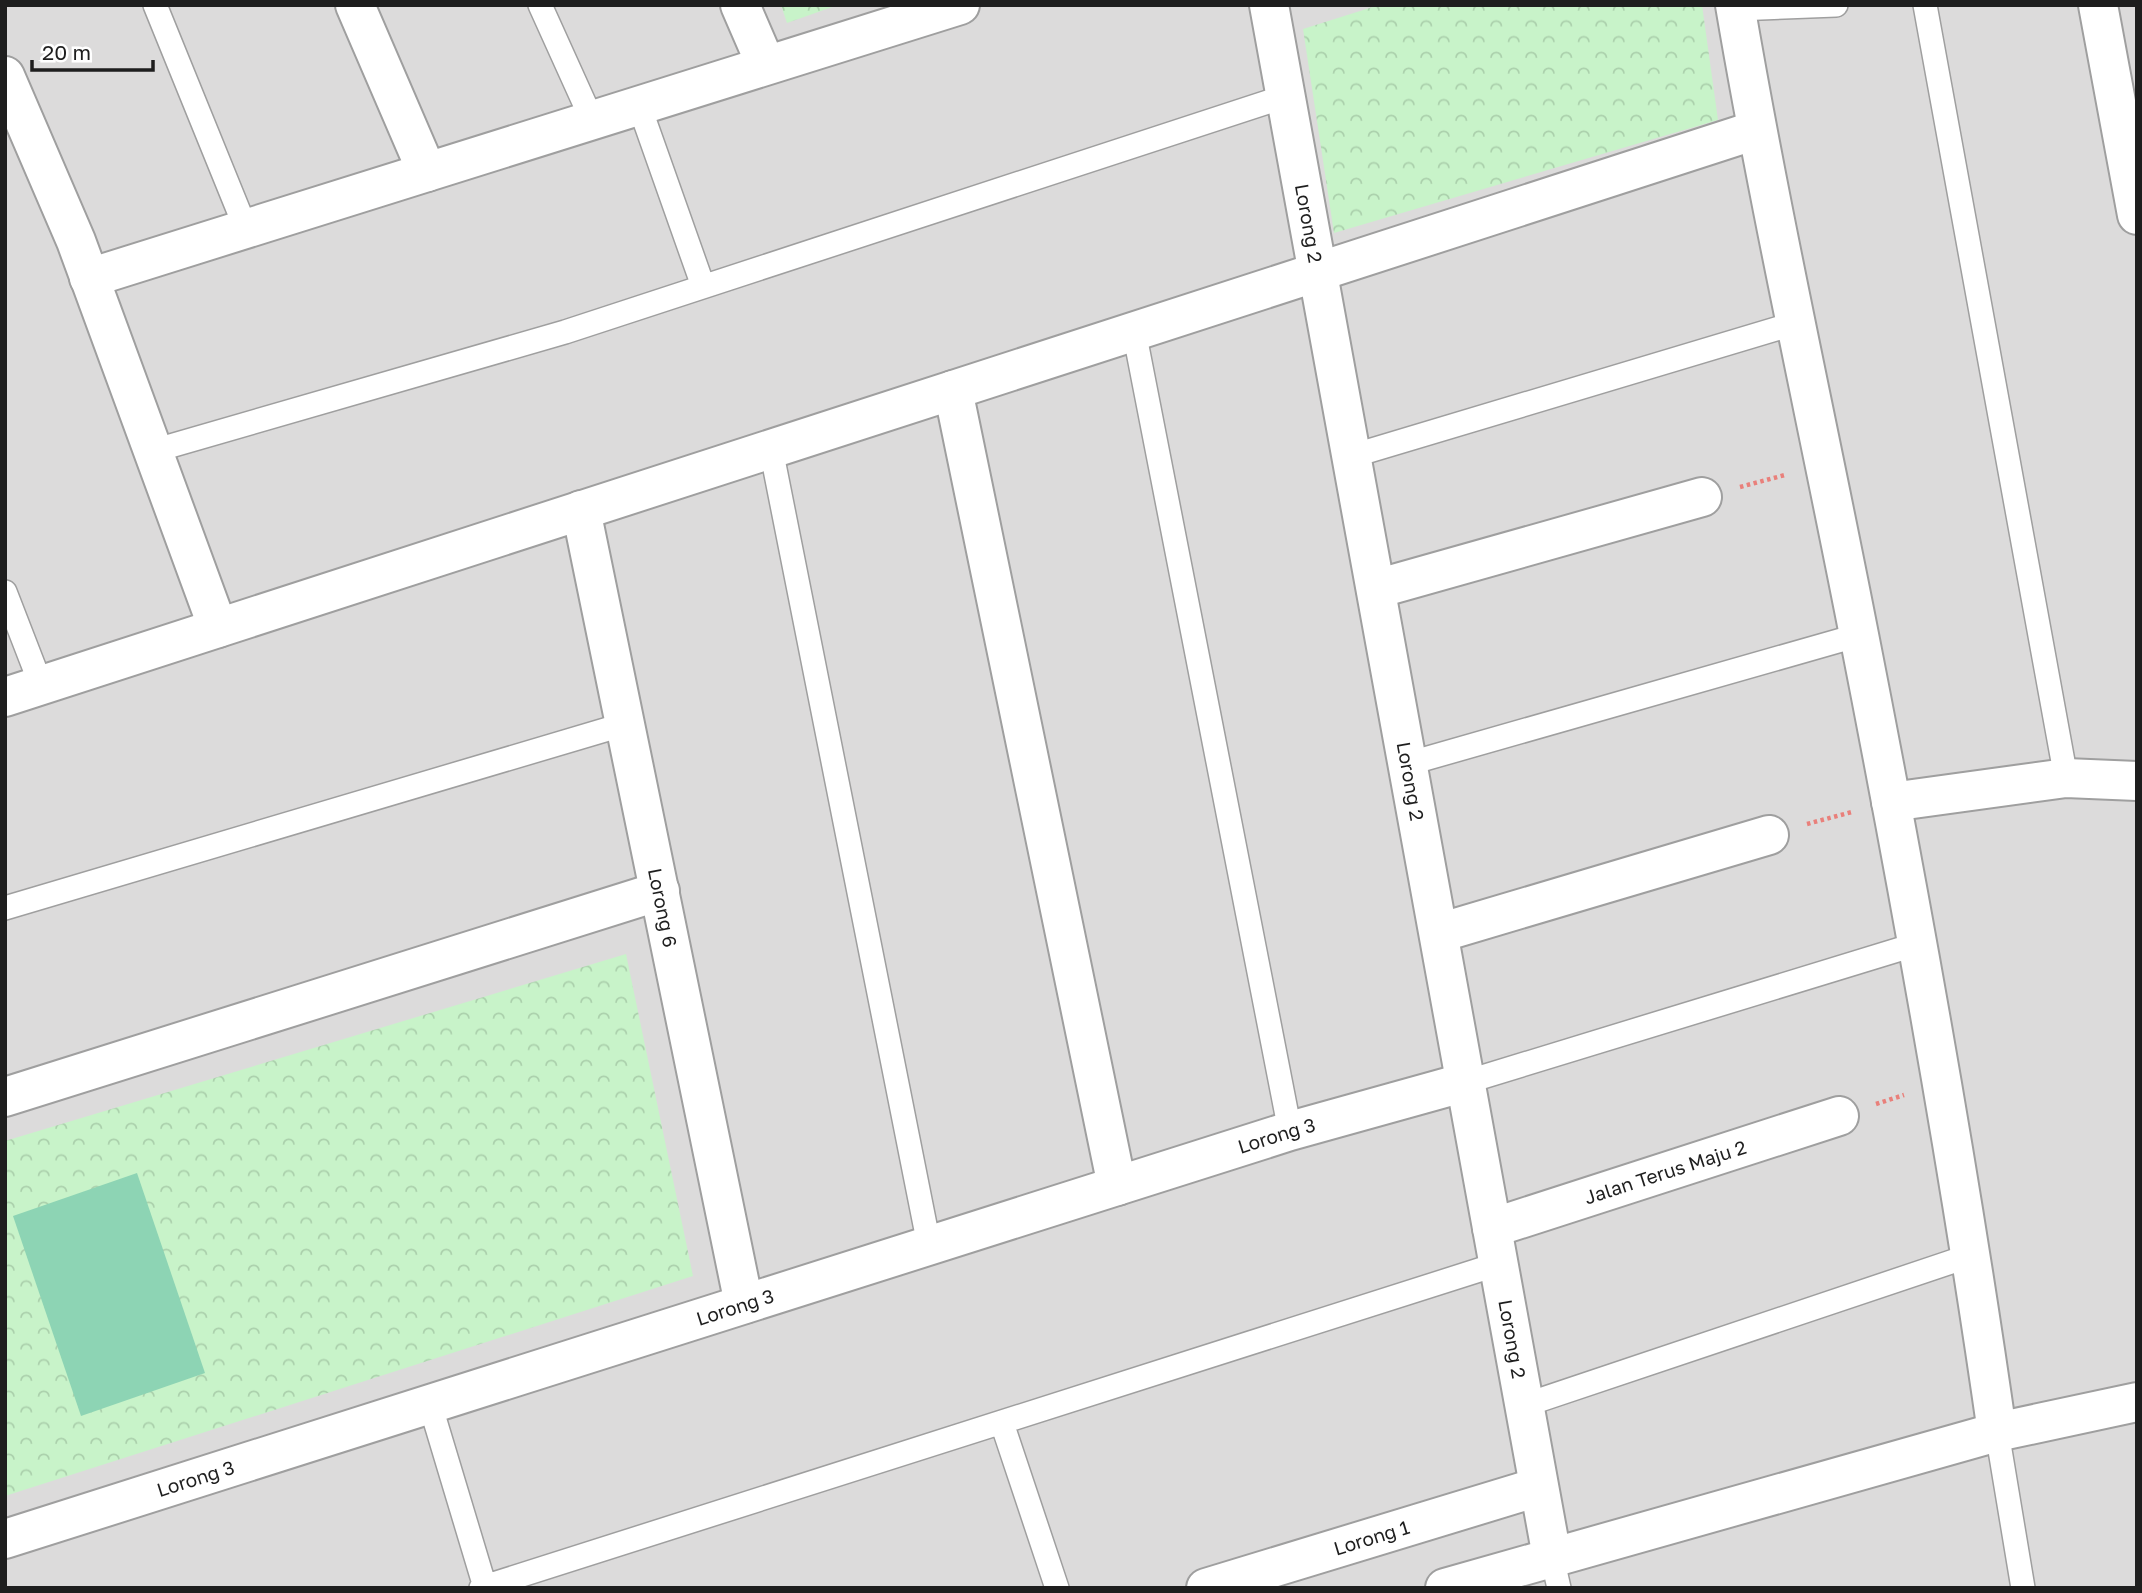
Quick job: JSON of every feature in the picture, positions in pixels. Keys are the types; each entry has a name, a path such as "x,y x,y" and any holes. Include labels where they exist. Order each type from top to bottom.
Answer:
{"street":[{"path":"355,5 427,172"},
{"path":"740,5 765,65"},
{"path":"89,278 960,5"},
{"name":"Lorong 2","path":"1269,5 1555,1572"},
{"path":"2098,5 2137,215"},
{"path":"1736,7 1756,130 1891,802 1972,1255 1997,1432"},
{"path":"5,76 76,241 218,628"},
{"path":"5,696 1756,130"},
{"path":"953,390 1117,1186"},
{"path":"1376,589 1702,497"},
{"name":"Lorong 6","path":"581,510 744,1304"},
{"path":"1891,802 2066,778 2137,781"},
{"path":"1439,933 1769,835"},
{"path":"5,1097 660,891"},
{"name":"Lorong 3","path":"5,1539 1290,1131 1466,1082"},
{"name":"Jalan Terus Maju 2","path":"1495,1246 1839,1116"},
{"path":"1445,1588 1555,1572 1997,1432 2137,1402"},
{"name":"Lorong 1","path":"1206,1588 1538,1487"}],"lane":[{"path":"155,5 246,229"},
{"path":"540,5 592,120"},
{"path":"1736,7 1836,5"},
{"path":"1925,5 2066,778"},
{"path":"153,451 565,332 1286,96"},
{"path":"639,105 703,286"},
{"path":"1352,456 1796,323"},
{"path":"1135,331 1290,1131"},
{"path":"771,449 929,1245"},
{"path":"5,592 41,685"},
{"path":"1407,764 1859,635"},
{"path":"5,908 625,724"},
{"path":"1466,1082 1917,944"},
{"path":"430,1404 493,1586 1002,1423 1495,1246"},
{"path":"1525,1405 1972,1255"},
{"path":"1002,1423 1057,1588"},
{"path":"1997,1432 2023,1588"}],"path":[{"path":"1702,497 1825,465"},
{"path":"1769,835 1891,802"},
{"path":"1839,1116 1942,1083"}],"shaded area":[{"path":"5,5 2137,5 2137,1588 5,1588"}],"green space":[{"path":"781,5 838,5 787,23"},
{"path":"1379,5 1702,5 1718,120 1334,233 1303,29"},
{"path":"626,954 693,1276 5,1496 5,1141"},
{"path":"137,1173 205,1373 81,1416 13,1216"}]}
